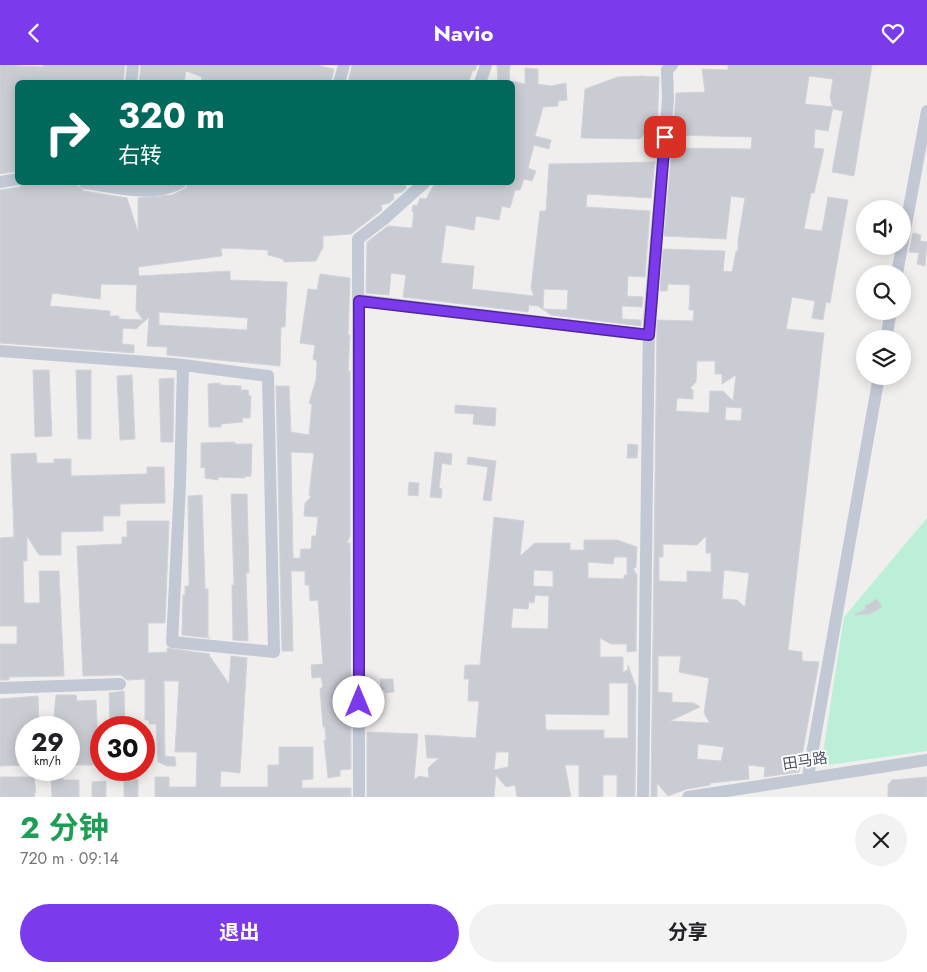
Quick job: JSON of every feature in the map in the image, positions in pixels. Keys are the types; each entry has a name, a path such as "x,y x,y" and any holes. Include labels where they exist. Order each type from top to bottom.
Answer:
{"street":[{"path":"131,80 133,65"},
{"path":"340,80 344,65"},
{"path":"481,80 486,65"},
{"path":"643,797 649,335 668,101 667,70 672,65"},
{"path":"911,200 927,111"},
{"path":"0,182 15,180"},
{"path":"119,185 152,191 176,185"},
{"path":"359,797 358,239 384,219 422,185"},
{"path":"359,301 649,335"},
{"path":"0,351 183,365 268,376 274,652 172,643 180,485 183,365"},
{"path":"808,777 877,385"},
{"path":"0,688 120,684"},
{"name":"田马路","path":"688,797 927,760"}],"green space":[{"path":"927,518 927,751 821,766 844,617"}],"building":[{"path":"0,65 43,67 44,65 125,65 123,80 15,80 15,172 0,174"},
{"path":"141,65 316,65 334,69 332,80 202,80 202,77 186,71 184,80 139,80"},
{"path":"352,65 477,65 469,80 349,80"},
{"path":"497,65 510,65 509,80 498,80"},
{"path":"728,65 872,65 854,176 832,172 843,111 833,108 828,131 815,129 814,148 824,149 814,193 811,193 804,229 822,231 828,197 848,200 830,303 826,302 823,320 812,318 815,301 792,297 786,329 824,333 788,650 802,652 802,661 819,662 799,772 764,777 765,767 748,765 749,779 710,783 710,785 687,789 668,796 657,783 657,797 651,797 657,320 693,321 694,310 689,310 690,285 668,284 667,291 660,291 663,249 725,251 723,271 732,272 736,251 738,251 745,198 731,196 726,239 664,236 672,148 751,149 752,137 673,135 676,93 705,92 702,69 728,70","holes":["809,76 833,79 830,97 832,107 805,104","697,361 715,361 715,374 722,374 722,384 736,375 733,401 723,391 710,391 709,413 676,411 677,398 693,399 693,390 690,388 696,382","726,407 742,408 741,421 725,420","706,536 706,553 711,553 711,572 687,571 687,582 659,581 659,557 663,557 663,544 697,545","724,570 749,573 745,607 737,600 722,599","658,656 681,656 679,672 709,678 704,713 710,723 670,721 700,707 694,703 672,702 672,693 658,692","698,744 724,747 721,761 697,759"]},
{"path":"525,68 538,69 538,84 551,86 566,83 567,100 558,101 558,106 543,107 535,136 551,140 549,149 534,145 528,168 536,171 532,181 524,179 520,190 515,190 510,208 502,206 499,220 476,216 474,230 446,225 441,263 474,266 472,289 534,296 531,288 540,211 546,211 549,164 655,162 651,198 587,194 586,207 650,211 645,277 628,276 627,296 643,297 642,307 622,306 622,319 641,320 641,326 551,315 538,306 529,305 528,312 403,297 406,275 391,273 389,295 366,293 367,242 388,226 412,228 413,205 417,206 420,198 426,199 434,185 515,185 515,82 525,84","holes":["544,289 568,290 567,310 543,309"]},
{"path":"618,77 659,77 657,137 644,134 640,139 581,138 585,89"},
{"path":"22,185 77,185 84,191 127,198 138,232 138,198 172,195 186,188 187,185 405,185 406,188 402,192 393,194 394,199 389,203 381,205 382,210 351,234 323,236 323,247 316,261 284,262 283,259 268,255 268,250 221,248 222,256 138,267 139,276 230,271 230,280 287,282 285,327 281,327 280,366 167,355 167,347 147,346 149,317 136,329 123,328 122,344 134,345 134,353 0,343 0,190","holes":["101,284 137,285 136,310 143,320 119,319 119,316 110,316 110,311 50,306 52,293 100,299","159,312 248,318 247,330 159,325"]},
{"path":"913,233 921,235 920,241 927,242 925,266 917,264 919,253 911,252"},
{"path":"320,274 350,278 348,371 350,371 350,536 347,543 350,543 351,769 340,770 340,776 328,778 324,740 326,740 325,727 323,727 320,689 323,686 321,677 312,678 311,665 323,664 318,600 310,601 309,585 305,585 305,571 291,571 293,651 282,651 276,386 289,386 291,432 309,435 312,404 309,403 316,380 317,361 313,359 315,345 300,343 308,289 317,290","holes":["291,452 314,453 309,495 311,497 305,503 304,516 318,517 316,536 312,536 311,549 301,549 300,558 293,558"]},
{"path":"33,370 49,370 52,436 35,437"},
{"path":"76,370 91,370 91,439 78,439"},
{"path":"132,375 135,439 120,440 117,376"},
{"path":"174,378 173,442 161,442 159,379"},
{"path":"220,383 220,385 241,386 241,390 248,390 249,396 251,396 250,418 242,418 243,422 221,424 221,427 209,427 208,384"},
{"path":"455,405 496,408 495,426 473,424 474,414 455,413"},
{"path":"235,442 235,444 252,444 251,476 245,478 218,477 218,480 205,478 205,467 201,468 201,443"},
{"path":"628,444 638,445 637,458 627,458"},
{"path":"435,452 452,454 451,465 442,463 439,488 442,489 441,498 430,497"},
{"path":"36,453 37,463 54,463 54,459 71,459 71,476 147,474 147,467 164,467 165,503 120,504 120,516 103,516 103,531 61,532 61,555 39,555 27,536 27,561 23,561 24,603 40,603 39,571 59,571 64,676 9,677 9,680 0,680 0,644 17,644 17,626 0,626 0,538 14,537 11,454"},
{"path":"468,457 496,461 491,501 483,500 488,467 467,464"},
{"path":"409,482 419,483 418,496 408,495"},
{"path":"231,494 247,494 249,573 246,573 248,641 233,640 232,585 234,585"},
{"path":"202,495 205,589 208,589 208,637 210,638 182,635 183,595 185,595 185,586 189,586 188,496"},
{"path":"494,517 524,521 520,556 535,543 570,543 570,550 584,550 584,540 617,540 637,547 636,567 633,569 637,575 636,651 627,652 627,644 611,644 600,638 600,657 623,657 623,672 628,670 628,665 636,687 635,797 617,797 617,775 603,775 603,797 579,797 579,765 565,765 571,797 517,797 515,785 506,787 496,775 494,797 367,797 367,732 418,734 414,780 419,776 429,778 428,768 439,758 427,758 425,735 476,738 479,701 468,701 469,679 464,679 465,665 480,665","holes":["614,557 627,557 627,575 624,575 624,579 588,578 588,562 613,564","534,570 553,571 553,587 533,586","535,595 549,596 548,629 511,628 513,608 528,609 529,602 534,603","609,683 628,683 628,738 604,738 604,730 546,730 545,714 609,715","496,752 509,752 508,767 494,770"]},
{"path":"127,521 169,521 165,623 148,623 148,653 167,652 167,648 210,654 229,684 231,656 247,658 240,773 221,771 220,787 268,787 268,765 279,765 279,747 313,747 313,779 302,780 302,788 351,788 351,797 155,797 155,777 169,777 169,787 196,787 197,752 175,752 179,681 164,681 165,756 175,757 176,766 167,766 158,762 155,716 145,716 145,679 127,680 121,675 83,676 77,546 122,544 122,537 127,537"},
{"path":"877,599 882,607 870,614 854,615 866,609 865,606"},
{"path":"380,679 393,679 394,692 385,693 385,690 381,690"},
{"path":"124,691 125,716 110,716 109,693"},
{"path":"56,695 76,695 77,701 96,700 97,716 90,716 90,765 80,765 80,716 54,715"},
{"path":"38,696 39,716 15,716 15,765 0,766 0,699"},
{"path":"0,777 15,777 15,781 34,781 35,797 0,797"},
{"path":"927,777 927,797 888,797 888,785 892,780"},
{"path":"51,781 79,781 79,797 52,797"},
{"path":"106,781 106,797 92,797 92,782"},
{"path":"124,781 138,781 138,797 124,797"}],"route":[{"path":"359,702 359,301 649,335 665,137"}]}
